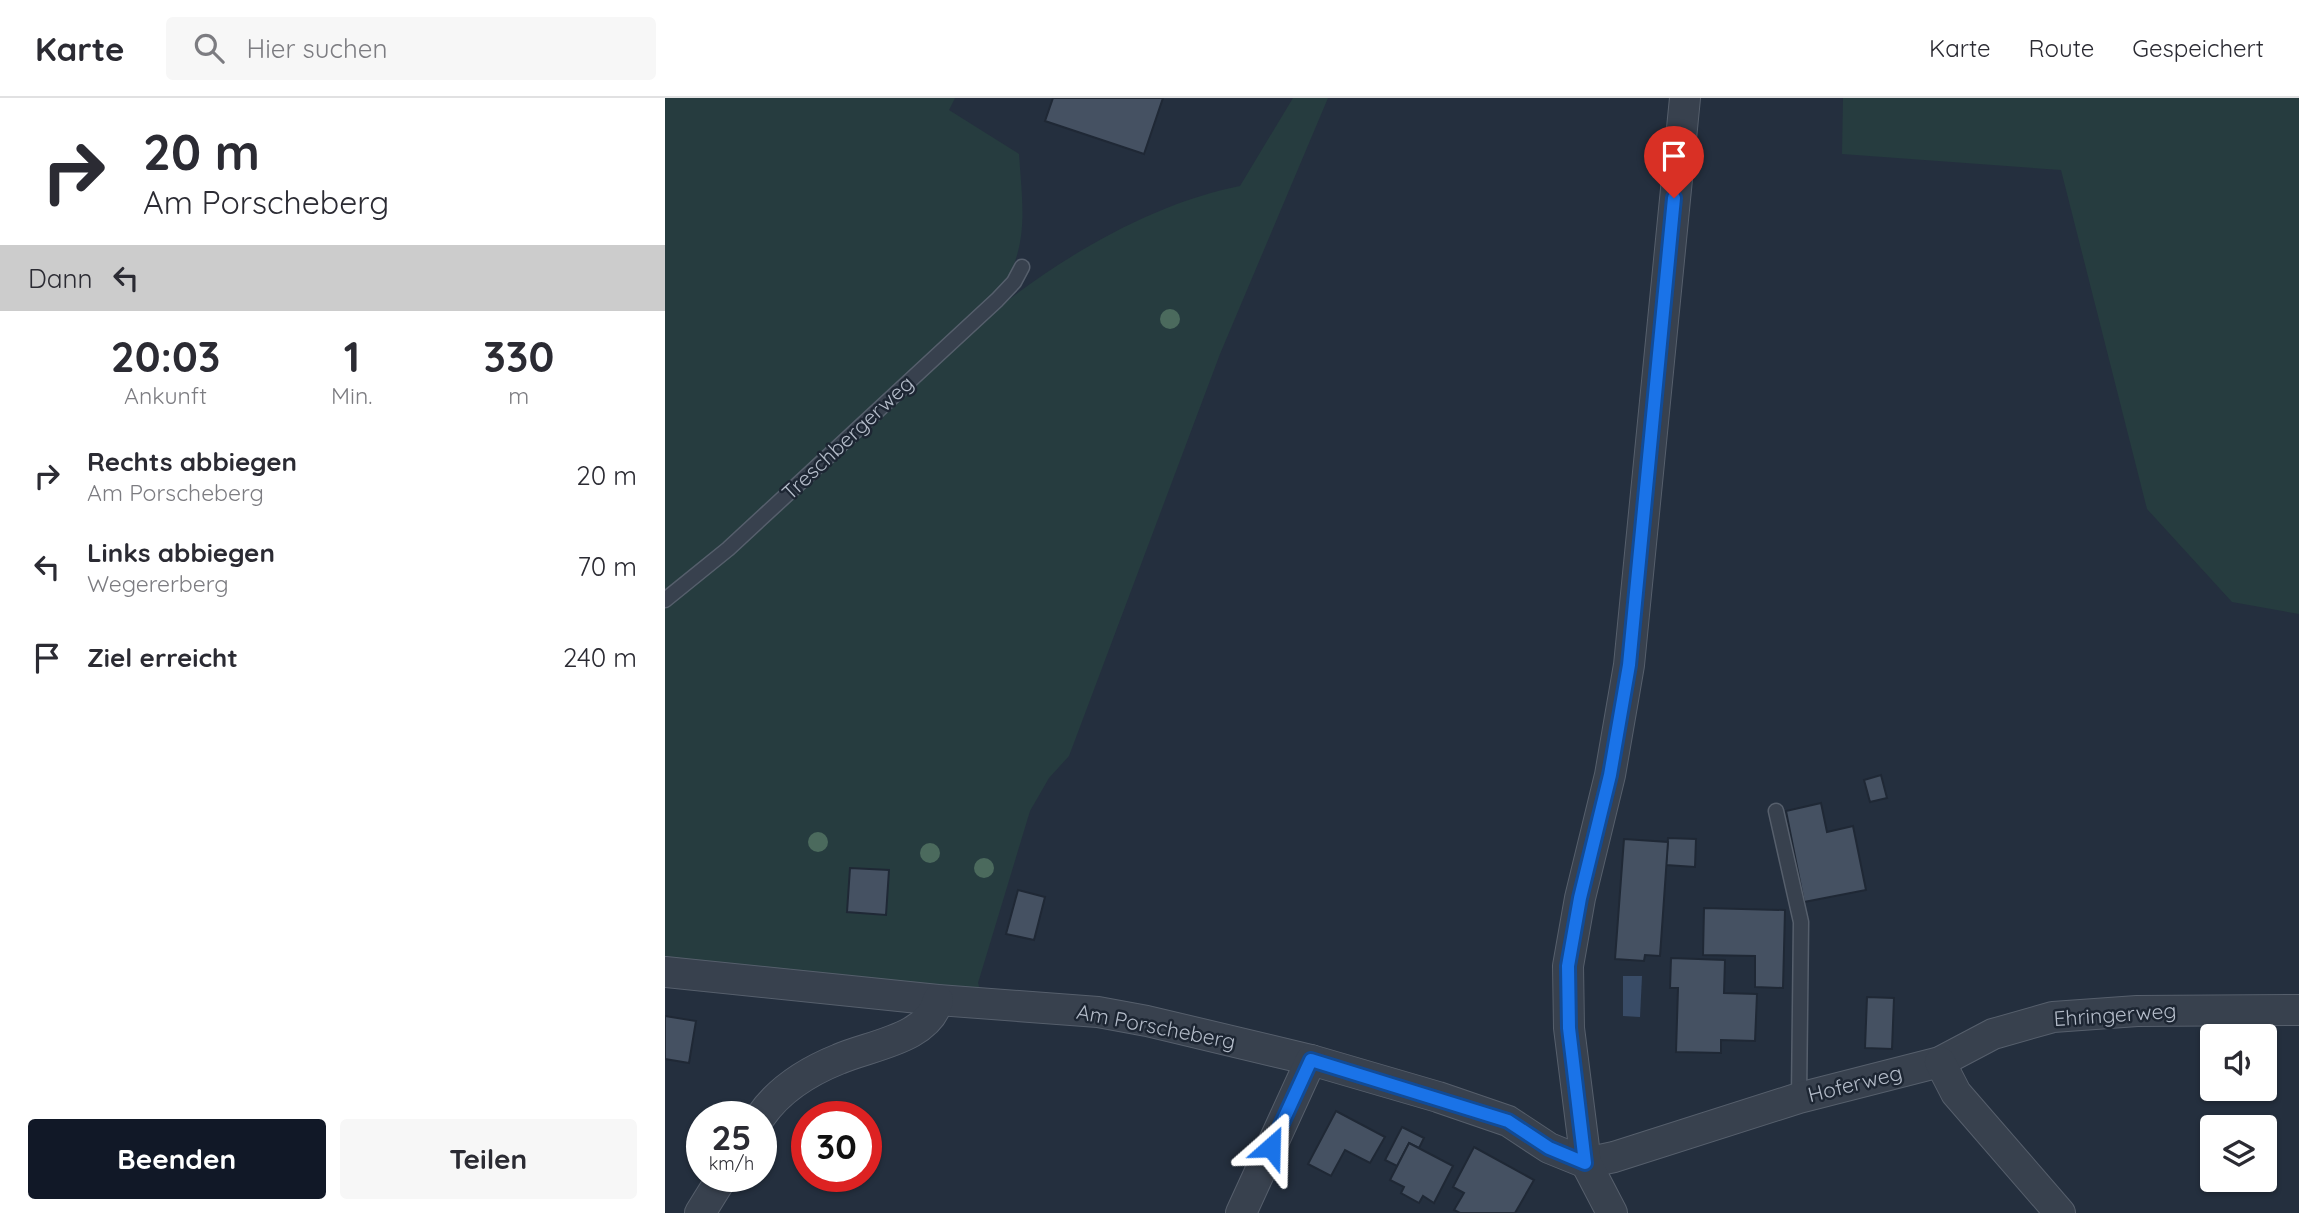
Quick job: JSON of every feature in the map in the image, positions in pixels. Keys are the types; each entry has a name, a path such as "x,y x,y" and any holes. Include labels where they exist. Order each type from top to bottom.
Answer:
{"street":[{"path":"1612,1213 1585,1163 1569,1028 1568,966 1580,898 1610,775 1629,665 1685,98"},
{"name":"Am Porscheberg","path":"665,971 938,1000 1110,1014 1311,1060 1508,1121 1549,1148 1585,1163"},
{"path":"776,1101 795,1082 838,1059 895,1039 918,1027 936,1011 938,1000"},
{"name":"Ehringerweg","path":"1940,1062 1993,1034 2053,1017 2137,1011 2299,1010"},
{"path":"1241,1213 1311,1060"},
{"path":"1940,1062 1956,1093 2060,1213"},
{"name":"Hoferweg","path":"1585,1163 1614,1157 1799,1098 1940,1062"},
{"path":"700,1213 713,1192"}],"lane":[{"name":"Treschbergerweg","path":"665,600 728,549 977,318 1014,282 1022,267"},
{"path":"1776,811 1801,922 1799,1098"}],"green space":[{"path":"665,98 955,98 949,110 1019,154 1022,222 1017,254 1003,285 706,560 665,591"},
{"path":"1293,98 1328,98 1220,354 1069,756 1049,778 1030,811 978,983 981,992 665,962 665,607 744,543 1001,306 1083,249 1145,217 1177,204 1240,186"},
{"path":"1843,98 2299,98 2299,614 2232,602 2147,509 2061,170 1842,154"}],"water":[{"path":"1623,976 1642,976 1640,1017 1623,1016"}],"building":[{"path":"1053,98 1163,98 1144,154 1045,121"},
{"path":"1881,775 1887,798 1870,802 1864,780"},
{"path":"1821,803 1827,832 1853,826 1866,890 1804,902 1786,811"},
{"path":"1668,838 1696,839 1695,867 1666,865"},
{"path":"1624,839 1668,842 1660,956 1645,955 1644,961 1615,959"},
{"path":"850,868 889,870 886,915 847,912"},
{"path":"1018,890 1045,897 1034,940 1006,934"},
{"path":"1704,908 1785,910 1783,988 1755,987 1755,956 1703,955"},
{"path":"1671,958 1725,960 1724,993 1757,994 1755,1041 1721,1040 1721,1053 1676,1052 1678,988 1670,988"},
{"path":"1867,997 1894,998 1892,1049 1865,1048"},
{"path":"665,1016 696,1021 689,1063 665,1059"},
{"path":"1336,1111 1385,1137 1370,1163 1345,1150 1331,1176 1308,1164"},
{"path":"1402,1127 1424,1138 1419,1148 1409,1143 1397,1166 1385,1160"},
{"path":"1409,1143 1453,1166 1434,1203 1423,1196 1419,1203 1401,1193 1404,1187 1390,1180"},
{"path":"1474,1147 1534,1180 1515,1213 1460,1213 1454,1210 1464,1193 1453,1187"}],"route":[{"path":"1271,1147 1311,1060 1438,1097 1508,1121 1549,1148 1585,1163 1569,1028 1568,966 1580,898 1610,775 1629,665 1674,198"}]}
